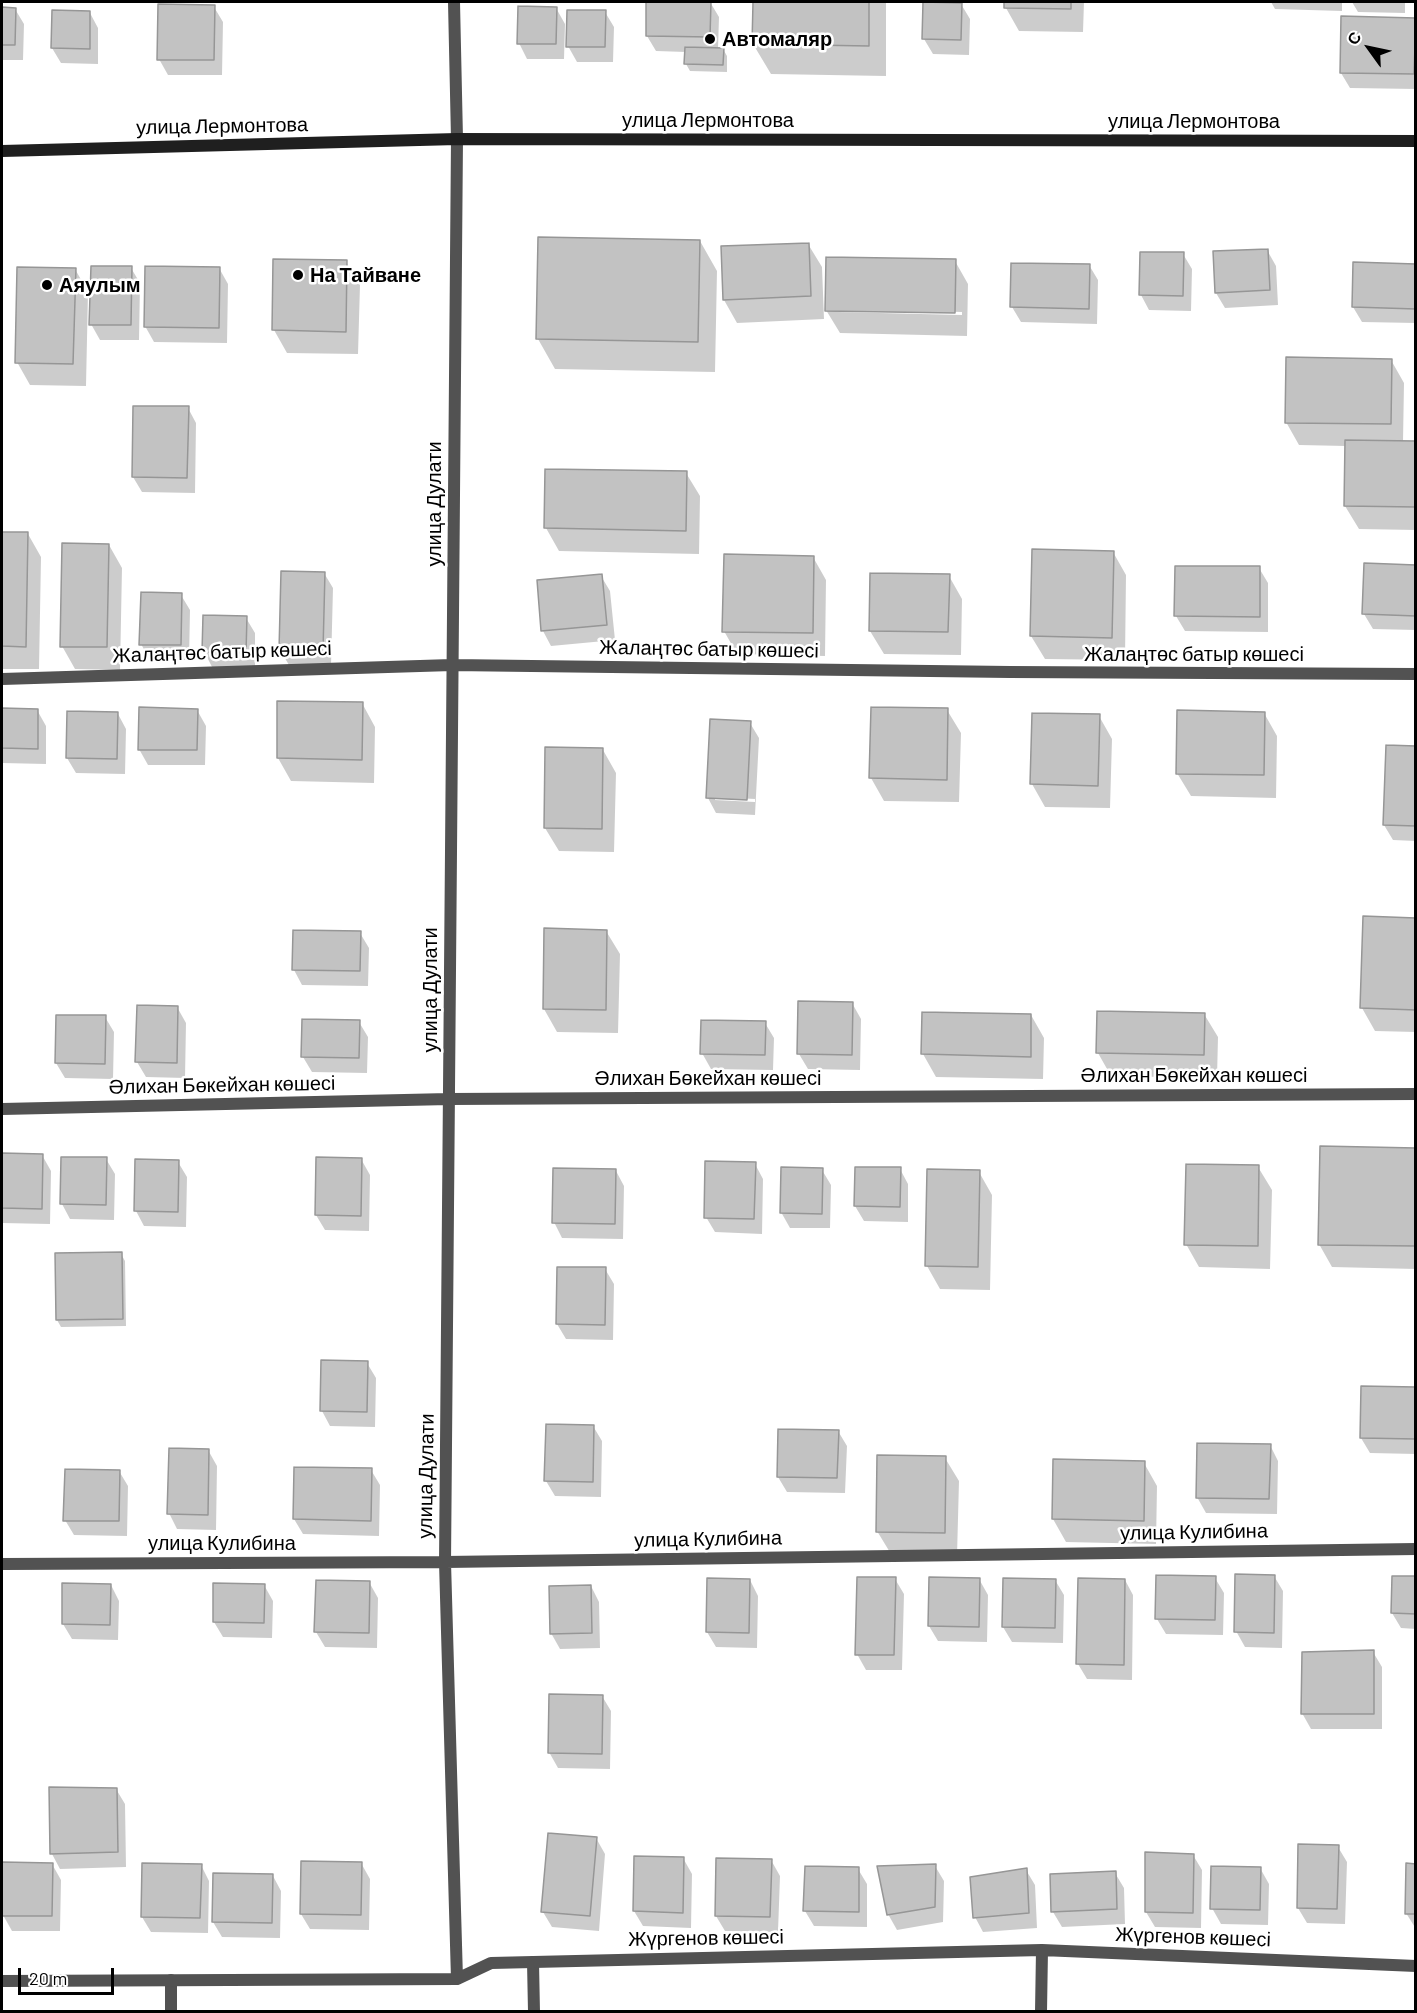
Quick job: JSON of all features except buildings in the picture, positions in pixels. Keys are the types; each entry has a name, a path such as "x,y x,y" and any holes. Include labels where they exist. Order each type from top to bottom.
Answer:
{"main road":[{"name":"улица Лермонтова","path":"2,151 457,139 1416,141"}],"street":[{"name":"улица Дулати","path":"454,2 457,139 445,1562 457,1979"},
{"name":"Жалаңтөс батыр көшесі","path":"2,679 452,665 1416,674"},
{"name":"Әлихан Бөкейхан көшесі","path":"2,1109 449,1099 1416,1094"},
{"name":"улица Кулибина","path":"2,1564 445,1562 1416,1549"},
{"name":"Жүргенов көшесі","path":"2,1981 457,1979 490,1963 1042,1950 1416,1966"},
{"path":"1041,2012 1042,1950"},
{"path":"533,1962 534,2012"},
{"path":"171,1980 171,2012"}],"place":[{"name":"Автомаляр","path":"710,39"},
{"name":"На Тайване","path":"298,275"},
{"name":"Аяулым","path":"47,285"}]}
